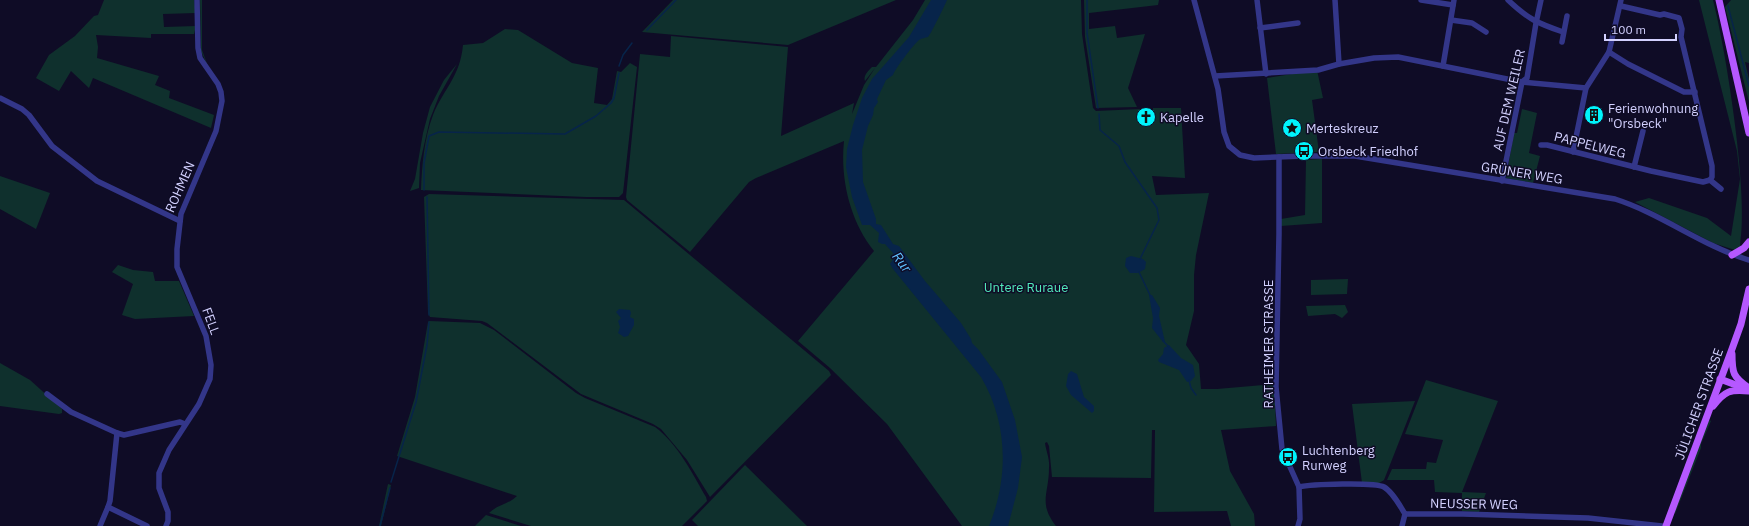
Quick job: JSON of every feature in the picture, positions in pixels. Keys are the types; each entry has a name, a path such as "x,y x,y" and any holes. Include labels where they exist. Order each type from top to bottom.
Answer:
{"main road":[{"path":"1719,0 1749,133"},
{"path":"1732,255 1744,248 1749,242"},
{"name":"JÜLICHER STRASSE","path":"1666,526 1741,324 1749,290"},
{"path":"1732,349 1732,370 1737,380 1749,390"},
{"path":"1720,379 1749,390"},
{"path":"1709,411 1721,396 1728,391 1749,390"}],"street":[{"name":"ROHMEN","path":"0,98 22,109 29,115 52,146 97,181 180,222 181,214 216,131 222,101 218,84 200,58 198,48 197,0"},
{"name":"GRÜNER WEG","path":"1194,0 1215,76 1224,132 1229,146 1240,155 1254,158 1356,156 1595,195 1628,203 1732,255 1749,260"},
{"path":"1257,0 1266,74"},
{"path":"1335,0 1339,64"},
{"path":"1421,0 1453,2 1443,66"},
{"path":"1508,0 1517,10 1536,23 1563,32"},
{"name":"AUF DEM WEILER","path":"1502,181 1522,82 1527,78 1536,23 1542,0"},
{"path":"1573,152 1586,88 1609,52 1621,3 1660,15 1664,14 1679,18 1682,29 1681,37 1712,166 1712,177 1710,180 1721,189"},
{"path":"1562,42 1567,16"},
{"path":"1451,20 1472,23 1486,32"},
{"path":"1260,28 1298,23"},
{"path":"1609,52 1628,64 1684,92 1695,92"},
{"path":"1215,76 1318,70 1339,64 1374,58 1398,57 1522,82 1586,88"},
{"name":"PAPPELWEG","path":"1634,167 1642,131"},
{"name":"PAPPELWEG","path":"1541,145 1547,145 1634,167 1703,182 1710,180"},
{"name":"RATHEIMER STRASSE","path":"1279,157 1276,387 1282,449 1299,488 1300,518 1298,526"},
{"name":"FELL","path":"166,526 168,512 159,488 159,474 169,450 199,404 210,379 211,365 206,336 177,267 180,222"},
{"path":"47,394 71,412 117,434 124,434 180,422 185,424"},
{"path":"100,526 110,501 117,434"},
{"path":"1299,488 1307,485 1327,484 1383,486 1405,514 1402,526"},
{"path":"108,507 147,526"},
{"name":"NEUSSER WEG","path":"1405,514 1463,514 1588,518 1662,526"}],"green space":[{"path":"104,0 194,0 196,13 163,14 164,27 196,26 194,34 151,34 151,38 96,35 98,47 97,58 159,76 155,85 170,91 169,98 214,115 211,128 93,78 89,88 71,71 59,91 36,78 49,55 75,36 94,16 98,15"},
{"path":"200,0 202,0 202,50 209,69 201,51"},
{"path":"673,0 896,0 788,45 642,32"},
{"name":"Untere Ruraue","path":"925,0 1081,0 1082,34 1093,108 1096,111 1140,109 1140,121 1153,122 1153,108 1181,108 1185,178 1152,176 1156,195 1209,193 1196,255 1194,275 1194,311 1186,345 1199,364 1201,389 1274,384 1276,426 1221,430 1230,471 1254,514 1255,526 1231,526 1227,511 1154,512 1155,430 1152,430 1151,478 1052,477 1049,446 1047,442 1045,443 1049,465 1046,504 1047,511 1056,526 962,526 887,424 830,368 798,341 874,251 859,226 848,199 845,185 843,155 844,141 749,182 690,252 627,200 626,197 640,54 670,57 671,36 788,47 781,136 854,103 852,114 864,85 875,68 865,81 866,74 872,67 876,67 913,20"},
{"path":"1084,0 1159,0 1158,5 1089,13 1089,29 1115,26 1117,38 1145,34 1128,88 1137,107 1096,108 1085,37"},
{"path":"1699,0 1713,0 1719,24 1730,89 1742,194 1740,245 1742,248 1735,250 1713,243 1635,202 1649,198 1707,218 1731,236 1740,179 1737,151"},
{"path":"1731,0 1749,0 1749,63 1745,62 1749,79 1749,102 1725,7"},
{"path":"505,29 518,30 572,63 598,68 594,103 607,105 612,99 617,71 621,72 630,63 637,67 623,193 619,197 421,190 427,133 437,106 459,66 463,45 483,43"},
{"path":"457,64 439,96 430,119 420,163 419,188 410,191 415,179 423,133 430,107 444,80"},
{"path":"1317,70 1323,98 1312,100 1319,152 1276,154 1267,78"},
{"path":"1522,109 1537,113 1529,153 1540,156 1533,183 1506,178 1514,133 1517,133"},
{"path":"1322,159 1322,223 1281,226 1281,219 1305,215 1306,160"},
{"path":"0,176 50,193 36,229 0,209"},
{"path":"429,194 624,200 829,371 831,375 710,497 687,460 661,429 653,424 581,394 487,323 482,321 430,317 428,313 424,197"},
{"path":"118,265 133,270 153,272 155,281 179,281 194,316 135,319 122,315 133,284 112,272"},
{"path":"1348,279 1347,294 1311,295 1311,280"},
{"path":"1345,305 1348,312 1342,318 1335,314 1308,316 1306,306"},
{"path":"429,321 480,323 494,330 576,393 655,427 678,450 707,501 682,526 531,526 489,513 517,496 397,456 415,397"},
{"path":"0,363 30,380 62,409 62,413 59,414 0,406"},
{"path":"1426,380 1498,401 1462,492 1486,493 1479,512 1462,511 1462,493 1435,492 1434,480 1387,480 1392,469 1426,469 1427,462 1436,463 1443,440 1405,434"},
{"path":"1415,401 1384,480 1379,483 1362,483 1352,404"},
{"path":"1709,420 1711,421 1675,514 1675,507"},
{"path":"745,465 807,526 698,526 692,520"},
{"path":"388,484 391,485 381,526 379,526"},
{"path":"486,515 521,526 475,526"}],"water":[{"name":"Rur","path":"931,0 947,0 930,35 919,40 913,47 893,75 886,80 877,99 878,102 874,108 873,115 868,126 862,150 863,182 876,219 876,224 881,225 893,244 899,246 925,281 961,323 972,343 1002,382 1015,420 1022,457 1018,488 1008,526 989,526 996,508 1000,489 1003,450 1001,431 990,394 981,377 893,269 890,264 894,258 893,253 885,244 878,242 879,233 870,225 862,225 852,197 846,167 847,149 862,98 872,79 909,37"},
{"path":"1131,256 1143,259 1146,262 1145,269 1138,273 1130,273 1125,266 1126,258"},
{"path":"1149,295 1152,295 1160,308 1159,316 1165,342 1163,342 1152,328 1153,318"},
{"path":"619,309 630,310 630,317 634,319 634,325 628,336 624,337 618,333 620,327 618,321 621,318 616,312"},
{"path":"1169,345 1181,358 1193,365 1195,376 1191,381 1187,382 1179,370 1159,362 1158,360 1163,354 1164,348"},
{"path":"1071,371 1077,374 1084,397 1094,406 1094,411 1092,413 1071,395 1066,386 1068,374"}],"waterway":[{"path":"647,30 676,0"},
{"path":"1087,0 1087,33 1098,108"},
{"path":"1728,6 1749,86"},
{"path":"619,66 623,55 632,43"},
{"path":"424,190 424,163 429,136 439,132 565,134 596,116 611,103 614,98 619,73"},
{"path":"1099,114 1100,130 1119,146 1125,162 1157,208 1159,220 1140,259"},
{"path":"427,197 429,315"},
{"path":"1139,272 1150,295"},
{"path":"391,482 416,402 427,345 429,322"},
{"path":"1163,341 1169,347"},
{"path":"1189,380 1191,388 1196,395"},
{"path":"380,526 390,488"}],"place":[{"name":"Ferienwohnung \"Orsbeck\"","path":"1594,115"},
{"name":"Kapelle","path":"1146,117"},
{"name":"Merteskreuz","path":"1292,128"},
{"name":"Orsbeck Friedhof","path":"1304,151"},
{"name":"Luchtenberg Rurweg","path":"1288,457"}]}
